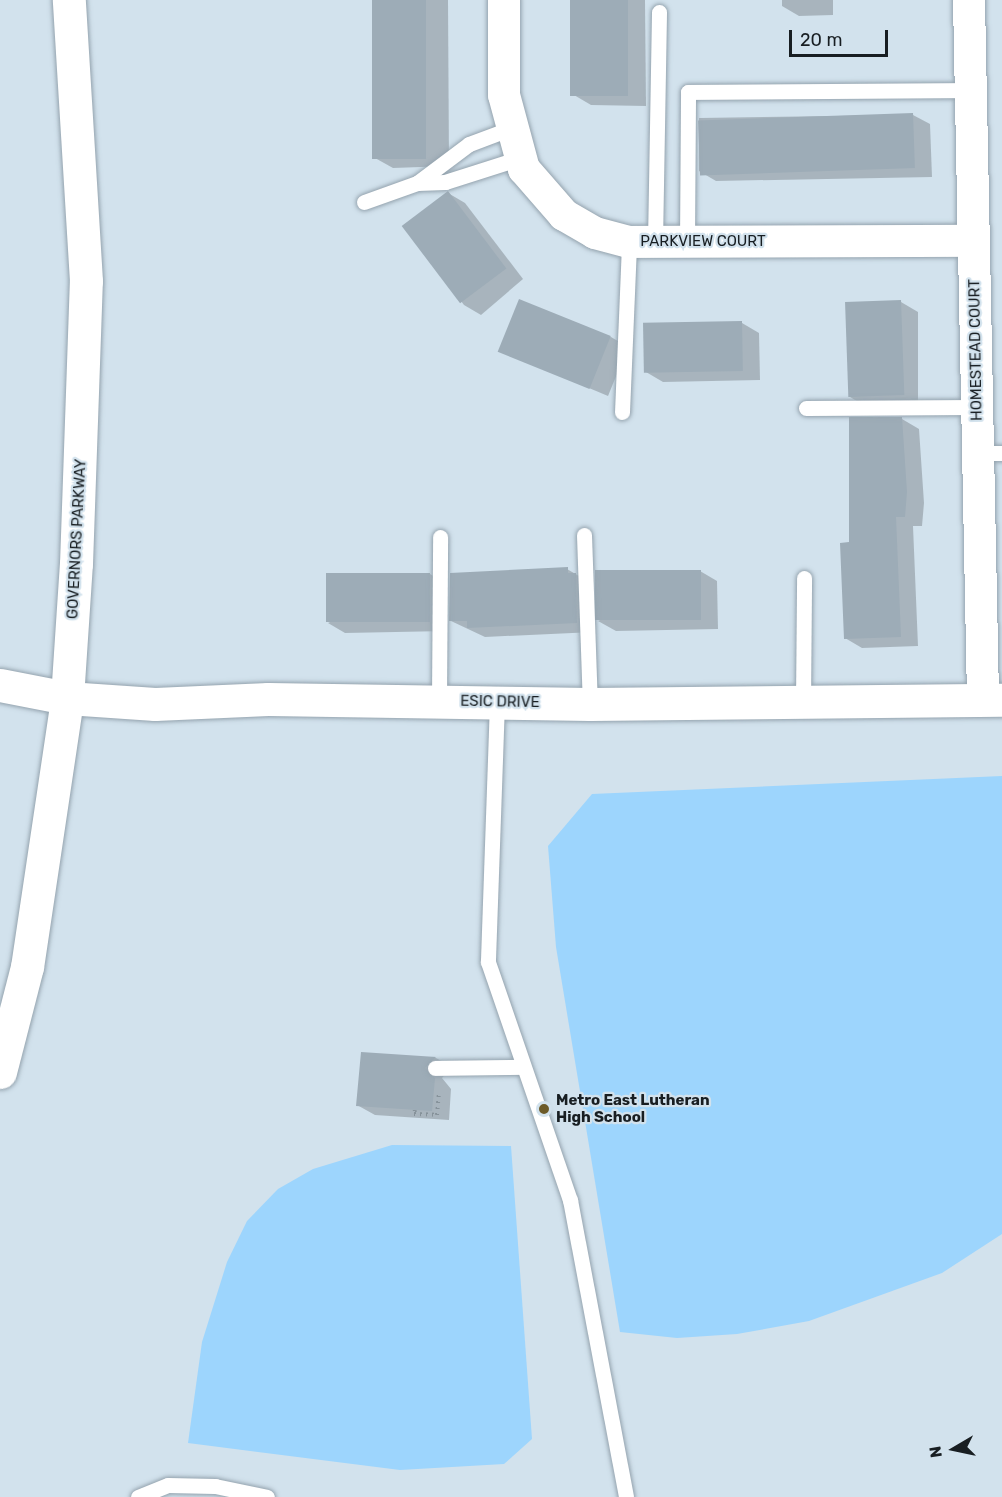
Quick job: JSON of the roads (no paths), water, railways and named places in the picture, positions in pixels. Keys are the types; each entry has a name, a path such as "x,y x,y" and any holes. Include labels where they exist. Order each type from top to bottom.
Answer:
{"main road":[{"name":"GOVERNORS PARKWAY","path":"0,1072 27,967 67,698 86,281 69,0"},
{"name":"ESIC DRIVE","path":"0,686 67,698 154,704 439,700 590,704 993,700"}],"street":[{"name":"PARKVIEW COURT","path":"504,0 509,129 520,158 538,191 564,215 595,233 642,242 974,241"},
{"name":"HOMESTEAD COURT","path":"969,0 977,407 990,453 993,700"}],"lane":[{"path":"622,412 642,242 659,12"},
{"path":"687,242 688,92 971,90"},
{"path":"364,202 417,183 469,144 509,129"},
{"path":"417,183 445,182 520,158"},
{"path":"806,408 977,407"},
{"path":"584,535 590,704"},
{"path":"439,700 440,537"},
{"path":"803,703 804,578"},
{"path":"497,702 488,962 521,1067 570,1200 626,1497"},
{"path":"438,1068 521,1067"},
{"path":"138,1497 168,1485 214,1486 267,1497"}],"place":[{"name":"Metro East Lutheran High School","path":"544,1109"}]}
